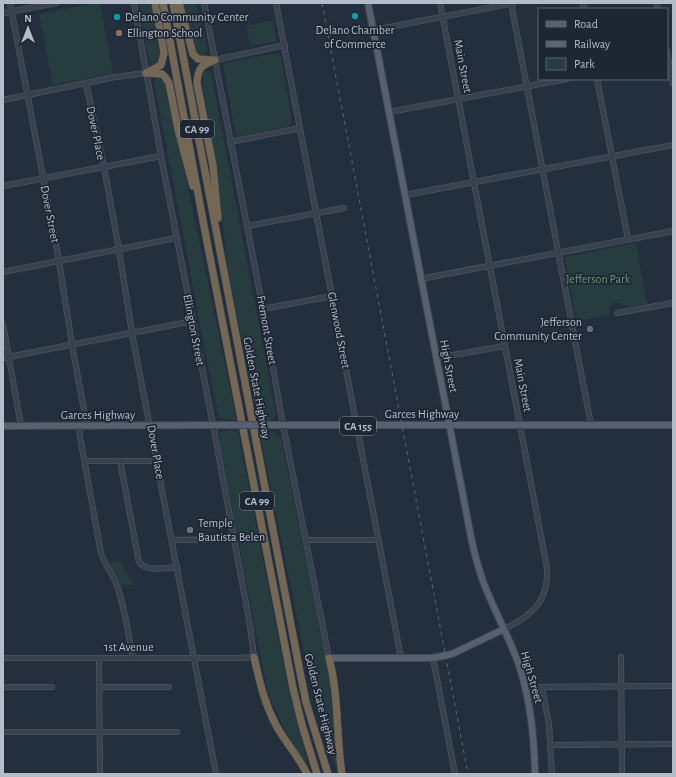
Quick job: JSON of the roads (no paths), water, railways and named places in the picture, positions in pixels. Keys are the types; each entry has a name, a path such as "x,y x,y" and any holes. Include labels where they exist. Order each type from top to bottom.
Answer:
{"highway":[{"path":"146,73 161,65 164,53 155,3"},
{"name":"Golden State Highway","path":"163,3 204,226 293,688 302,725 317,774"},
{"name":"Golden State Highway","path":"174,3 299,667 308,708 328,774"},
{"path":"179,3 193,54 198,59 215,60"},
{"path":"215,60 200,68 198,72 198,83 213,166 221,256"},
{"path":"146,73 162,74 169,83 182,146 204,226"},
{"path":"254,657 263,695 270,713 286,742 307,774"},
{"path":"329,658 334,676 338,742 342,774"}],"main road":[{"name":"High Street","path":"368,3 420,279 476,559 483,581 513,648 525,687 534,740 535,774"},
{"name":"Garces Highway","path":"3,426 673,425"},
{"name":"Main Street","path":"433,658 452,654 504,629"},
{"path":"329,658 433,658"}],"street":[{"name":"Dover Street","path":"10,3 59,261 72,345 88,426"},
{"path":"3,13 56,3"},
{"name":"Ellington Street","path":"134,3 176,238 213,425 250,625 254,657"},
{"name":"Fremont Street","path":"204,3 263,309 283,425 329,658"},
{"name":"Glenwood Street","path":"276,3 401,658"},
{"name":"Main Street","path":"440,3 545,558 547,582 542,599 532,613 521,621 504,629"},
{"path":"374,30 512,3 591,425"},
{"path":"215,60 284,45"},
{"path":"668,59 673,83"},
{"path":"3,100 115,77 146,73"},
{"path":"389,112 561,80"},
{"path":"598,80 628,239"},
{"name":"Dover Place","path":"86,83 104,167 132,333 151,426 216,774"},
{"path":"230,142 300,128"},
{"path":"405,195 673,145"},
{"path":"3,186 161,156"},
{"path":"247,226 344,208"},
{"path":"420,279 673,231"},
{"path":"3,272 176,238"},
{"path":"263,309 332,296"},
{"path":"617,313 673,303"},
{"path":"6,357 193,322"},
{"path":"3,324 6,357 21,426"},
{"path":"436,358 505,346"},
{"path":"79,426 101,553 120,595 133,658"},
{"path":"84,461 157,461"},
{"path":"120,461 138,562 142,566 148,568 177,567"},
{"path":"172,540 234,539"},
{"path":"306,540 378,540"},
{"name":"1st Avenue","path":"3,658 254,657"},
{"path":"621,657 622,773"},
{"path":"99,658 100,774"},
{"path":"433,658 455,774"},
{"path":"525,687 673,686"},
{"path":"3,687 52,687"},
{"path":"100,687 169,687"},
{"path":"542,687 551,744 552,774"},
{"path":"3,732 177,732"},
{"path":"551,744 673,744"}],"railway":[{"path":"322,3 468,774"}],"place":[{"name":"Delano Chamber of Commerce","path":"355,16"},
{"name":"Delano Community Center","path":"117,17"},
{"name":"Ellington School","path":"119,33"},
{"name":"Jefferson Community Center","path":"590,329"},
{"name":"Temple Bautista Belen","path":"190,530"}],"park label":[{"name":"Jefferson Park","path":"598,279"}]}
